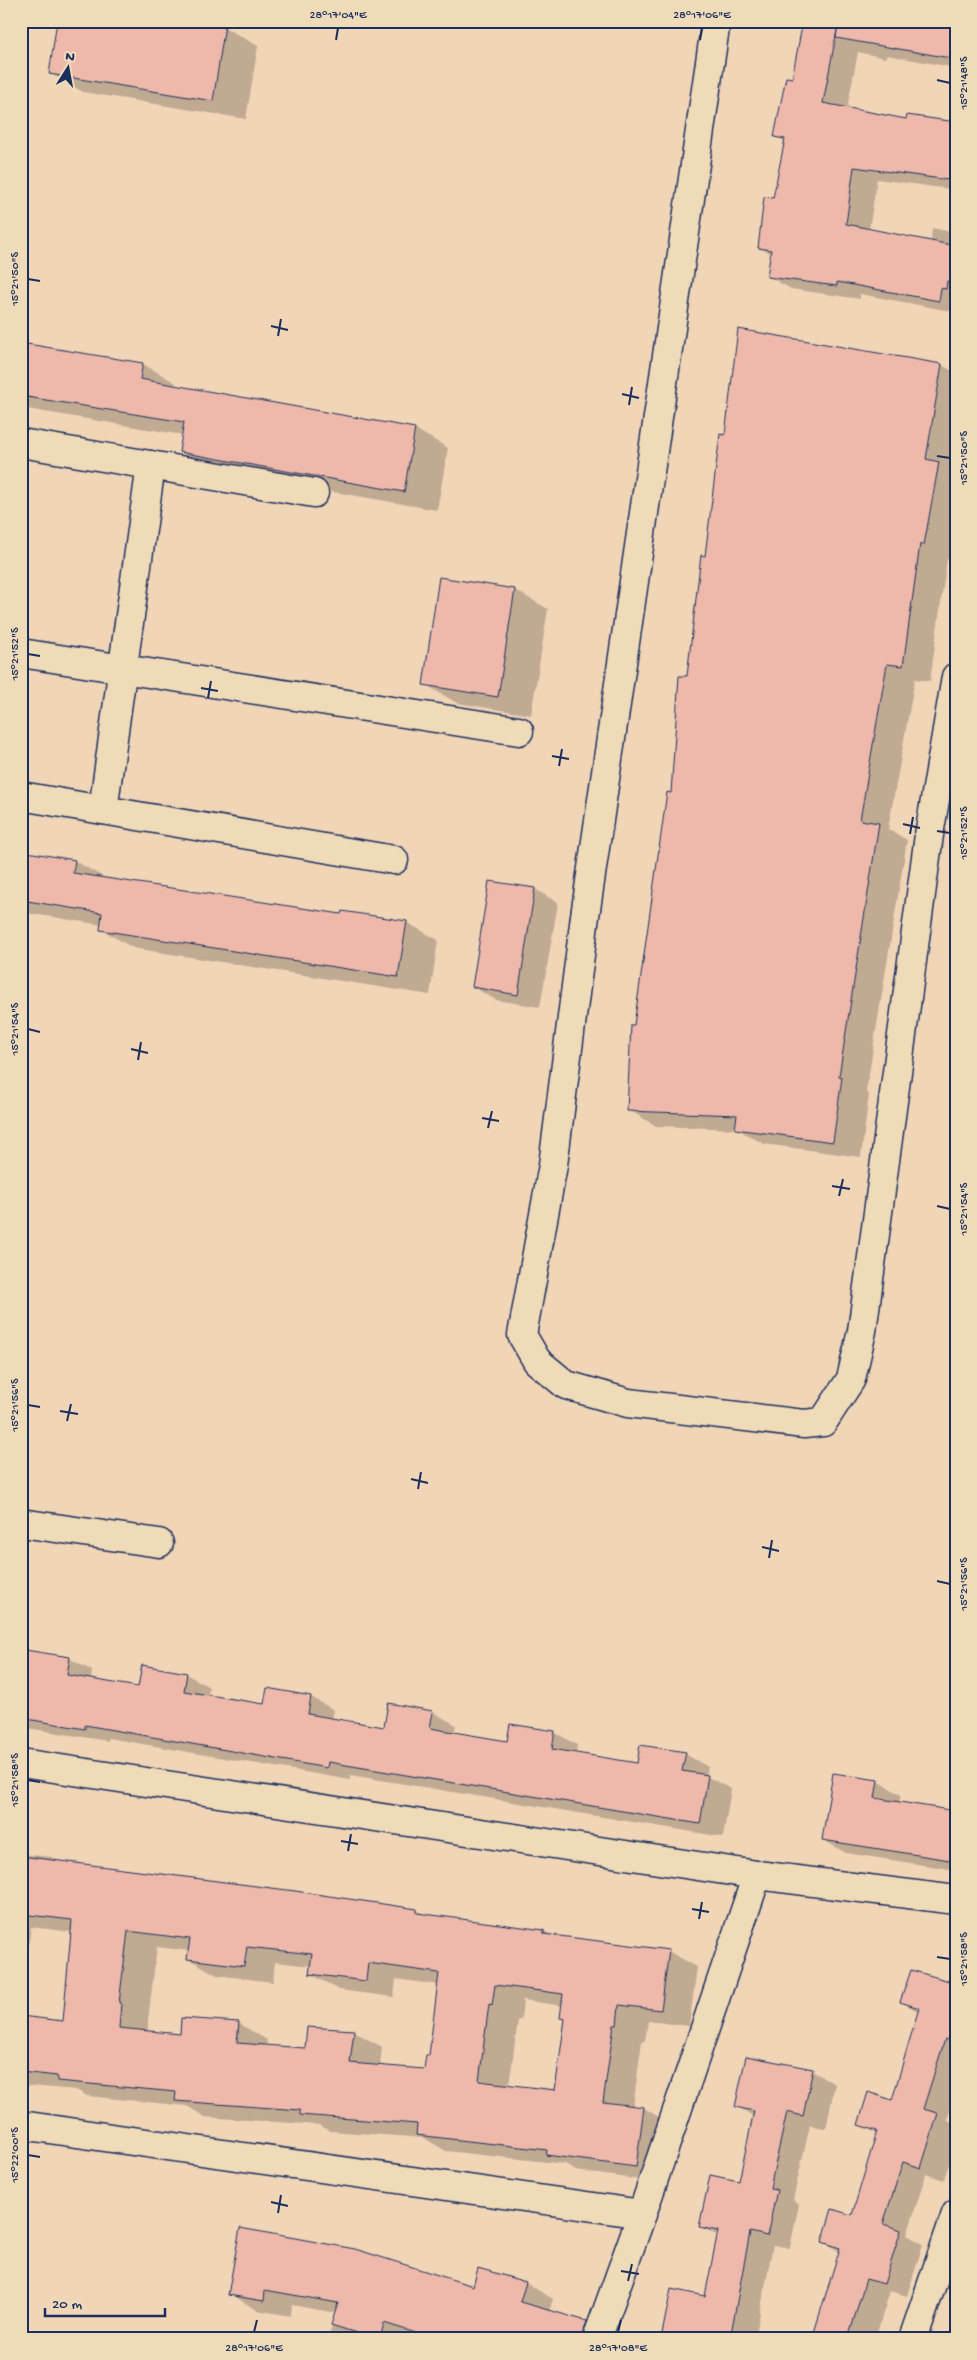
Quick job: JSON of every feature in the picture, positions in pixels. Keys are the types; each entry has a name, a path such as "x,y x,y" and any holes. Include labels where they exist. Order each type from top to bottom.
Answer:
{"lane":[{"path":"716,21 585,916 553,1165 522,1335 537,1361 566,1385 628,1403 804,1424 823,1422 851,1379 862,1331 930,834 956,678"},
{"path":"21,443 314,493"},
{"path":"102,810 151,465"},
{"path":"21,653 519,731"},
{"path":"21,796 394,860"},
{"path":"21,1524 159,1543"},
{"path":"21,1763 757,1875 956,1900"},
{"path":"596,2339 642,2214 757,1875"},
{"path":"21,2125 642,2214"},
{"path":"913,2339 956,2214"}],"building":[{"path":"57,21 199,21 225,25 213,101 49,74"},
{"path":"803,21 956,21 956,59 836,38 837,30 823,103 906,119 907,115 956,122 956,181 854,167 846,224 956,246 956,283 947,281 946,289 941,288 939,301 837,282 837,286 767,277 771,250 758,248 764,197 773,198 785,139 774,137 786,77 792,78"},
{"path":"738,329 942,364 926,459 939,462 924,545 920,544 903,666 887,664 860,820 879,823 839,1076 842,1077 833,1142 735,1129 737,1115 627,1111 631,1025 634,1025 667,792 671,793 679,676 687,676 701,555 705,556 720,434 725,435"},
{"path":"21,343 143,363 140,379 415,428 404,492 179,452 184,422 21,396"},
{"path":"439,577 515,589 498,697 423,685"},
{"path":"21,851 75,860 73,873 341,914 342,911 407,921 398,977 100,930 102,913 21,900"},
{"path":"489,881 535,888 518,995 472,987"},
{"path":"25,1650 70,1657 67,1675 138,1687 142,1665 187,1673 184,1691 264,1704 267,1688 311,1696 308,1714 384,1727 388,1703 433,1711 430,1728 507,1741 510,1724 555,1731 552,1749 637,1763 640,1745 686,1752 682,1771 708,1775 700,1824 328,1762 327,1768 85,1725 85,1729 21,1718 21,1672"},
{"path":"833,1773 878,1780 875,1798 956,1811 956,1861 822,1840"},
{"path":"21,1856 295,1891 417,1909 417,1913 544,1930 544,1934 669,1950 661,2010 619,2005 617,2025 614,2025 603,2102 644,2107 636,2167 546,2155 547,2150 416,2135 417,2124 300,2115 300,2110 175,2101 176,2092 57,2081 57,2076 21,2072 21,2016 63,2021 72,1920 21,1914","holes":["128,1931 190,1939 187,1959 244,1966 247,1947 312,1954 309,1974 366,1981 368,1963 439,1973 429,2055 426,2055 424,2069 350,2063 354,2030 307,2027 305,2048 237,2043 239,2022 181,2018 180,2034 119,2028 121,2003 119,2003","495,1985 563,1994 560,2018 565,2019 555,2090 479,2081 489,2004 492,2005"]},
{"path":"911,1970 956,1983 956,2042 945,2039 923,2109 938,2113 921,2168 903,2162 883,2224 901,2230 884,2284 866,2279 848,2339 812,2339 840,2248 822,2242 832,2209 852,2215 877,2131 858,2125 868,2092 892,2100 919,2008 900,2002"},
{"path":"746,2056 813,2069 803,2116 787,2112 770,2188 777,2190 767,2236 750,2232 730,2339 661,2339 671,2289 705,2296 718,2231 699,2227 710,2175 739,2181 754,2111 735,2107"},
{"path":"240,2228 355,2249 473,2286 478,2268 526,2282 520,2302 587,2321 582,2339 435,2339 384,2323 380,2339 376,2339 331,2325 338,2303 265,2290 264,2301 228,2295"}]}
